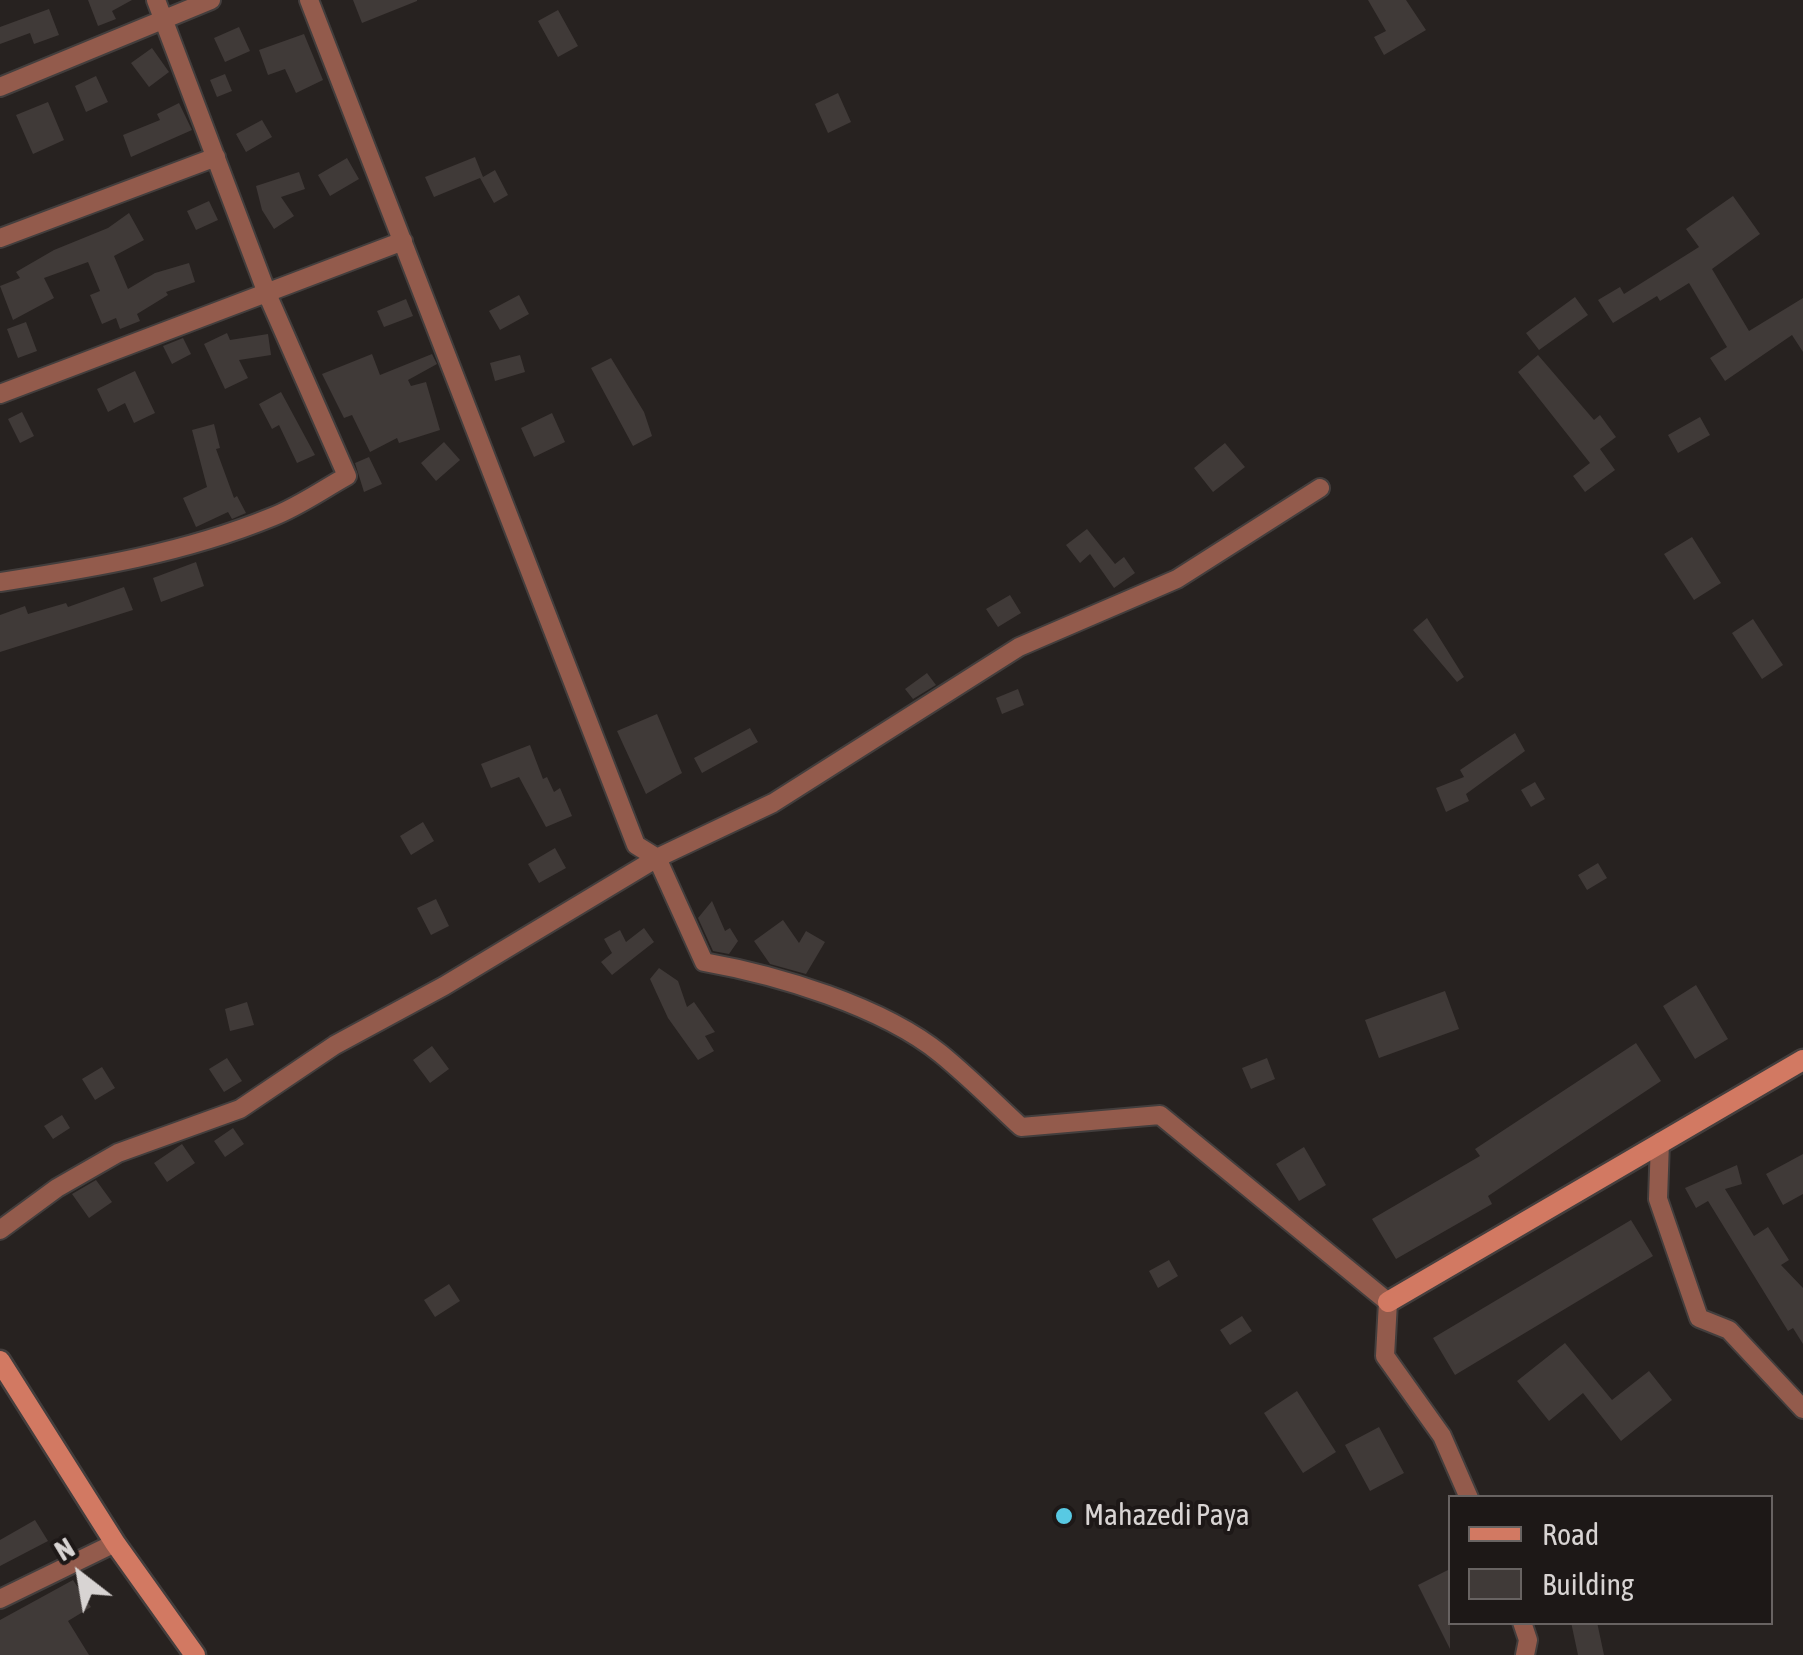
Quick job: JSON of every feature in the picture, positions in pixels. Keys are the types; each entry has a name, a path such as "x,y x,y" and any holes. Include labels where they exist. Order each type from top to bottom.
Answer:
{"street":[{"path":"0,582 106,566 206,542 276,516 347,476 268,296 156,0"},
{"path":"0,88 211,0"},
{"path":"308,0 636,845 656,858 704,962 777,975 860,1009 938,1051 1022,1127 1160,1114 1388,1302"},
{"path":"0,238 216,157"},
{"path":"0,394 268,296 403,241"},
{"path":"0,1230 57,1188 118,1153 240,1110 335,1045 444,986 656,858 773,803 1019,647 1177,579 1320,488"},
{"path":"1388,1302 1803,1060"},
{"path":"1660,1142 1658,1199 1698,1318 1729,1330 1803,1409"},
{"path":"1388,1302 1385,1356 1442,1436 1469,1495"},
{"path":"0,1361 115,1544 195,1655"},
{"path":"0,1599 115,1544"},
{"path":"1523,1625 1528,1640 1525,1655"}],"building":[{"path":"88,0 132,0 112,11 116,19 98,26"},
{"path":"353,0 417,0 417,1 362,23"},
{"path":"1368,0 1406,0 1426,30 1384,55 1374,37 1386,31"},
{"path":"49,9 59,35 34,44 30,33 0,44 0,27"},
{"path":"558,10 578,46 558,57 538,21"},
{"path":"239,27 250,51 225,62 214,38"},
{"path":"304,34 323,80 296,93 285,69 268,75 259,50"},
{"path":"152,48 169,72 149,87 131,63"},
{"path":"225,74 232,91 217,97 210,80"},
{"path":"96,76 108,102 86,112 75,86"},
{"path":"838,93 851,122 828,133 815,104"},
{"path":"48,102 64,140 33,154 16,115"},
{"path":"179,103 192,130 131,157 123,135 160,120 157,114"},
{"path":"262,120 272,137 246,152 236,134"},
{"path":"475,157 483,177 495,170 508,195 494,203 480,178 434,197 425,177"},
{"path":"347,158 359,179 330,196 318,175"},
{"path":"299,172 305,189 281,197 294,216 274,229 262,210 256,186"},
{"path":"1733,196 1760,234 1712,269 1749,331 1803,298 1803,352 1792,335 1725,381 1710,358 1727,347 1689,283 1660,301 1657,296 1613,323 1598,300 1620,287 1624,294 1699,247 1686,229"},
{"path":"209,201 218,220 196,230 187,211"},
{"path":"129,213 144,240 114,256 128,289 155,273 189,263 195,282 166,292 168,295 137,314 140,321 120,329 116,318 102,324 90,295 100,291 88,262 44,278 54,298 13,320 0,286 20,278 16,272 54,250 108,228"},
{"path":"519,295 529,314 500,330 489,311"},
{"path":"1575,297 1588,315 1539,350 1526,333"},
{"path":"406,299 413,316 384,327 377,311"},
{"path":"26,322 37,351 18,358 7,329"},
{"path":"227,333 230,340 268,334 271,355 239,360 248,378 225,389 204,344"},
{"path":"183,338 191,354 172,364 163,346"},
{"path":"372,354 380,375 432,354 437,364 408,380 411,386 426,382 440,430 399,443 397,438 370,452 352,415 344,418 322,374"},
{"path":"520,355 525,372 495,381 490,363"},
{"path":"1538,355 1594,420 1600,415 1616,437 1600,449 1615,470 1585,492 1573,476 1590,463 1518,372"},
{"path":"611,358 644,412 652,436 633,446 591,368"},
{"path":"135,371 155,413 134,423 125,403 108,412 97,389"},
{"path":"281,392 315,455 297,463 279,425 272,429 259,404"},
{"path":"22,412 34,436 20,443 8,419"},
{"path":"552,413 565,442 534,457 521,428"},
{"path":"1700,417 1710,435 1678,453 1668,435"},
{"path":"214,424 220,448 216,449 234,498 237,496 246,513 232,519 228,512 196,527 183,498 207,487 192,430"},
{"path":"444,442 460,460 436,481 421,463"},
{"path":"1225,443 1245,467 1213,492 1194,468"},
{"path":"369,457 382,484 364,492 355,463"},
{"path":"1087,529 1115,564 1124,557 1135,573 1114,588 1090,554 1080,563 1066,545"},
{"path":"1692,537 1721,583 1694,600 1664,554"},
{"path":"196,562 204,586 161,602 153,578"},
{"path":"124,587 133,610 0,652 0,615 25,606 28,614 66,603 68,607"},
{"path":"1010,595 1021,613 998,627 986,609"},
{"path":"1427,618 1464,677 1457,682 1413,630"},
{"path":"1753,619 1783,665 1762,679 1732,633"},
{"path":"927,673 936,685 913,699 905,689"},
{"path":"1018,689 1024,705 1002,714 996,698"},
{"path":"657,714 682,773 646,794 617,731"},
{"path":"750,728 758,742 702,773 694,758"},
{"path":"1515,733 1525,751 1466,794 1469,801 1446,812 1436,788 1464,777 1460,770"},
{"path":"530,745 543,779 547,777 554,792 560,788 572,816 546,827 519,777 491,788 481,764"},
{"path":"1535,782 1545,799 1531,807 1521,790"},
{"path":"423,822 434,841 411,855 400,836"},
{"path":"555,848 566,868 539,883 528,864"},
{"path":"1598,863 1607,878 1587,890 1578,875"},
{"path":"436,899 449,926 431,935 417,908"},
{"path":"712,901 725,931 730,928 738,941 729,954 713,951 698,918"},
{"path":"783,920 799,943 806,931 825,942 806,974 770,964 754,941"},
{"path":"644,928 654,942 612,975 601,962 612,953 604,939 620,930 626,942"},
{"path":"659,968 678,981 687,1007 694,1002 715,1032 705,1036 714,1051 698,1060 668,1018 650,979"},
{"path":"1696,985 1728,1039 1695,1059 1663,1006"},
{"path":"1445,991 1459,1029 1379,1058 1365,1020"},
{"path":"247,1002 254,1025 230,1031 225,1009"},
{"path":"1636,1043 1661,1081 1488,1196 1492,1204 1396,1259 1372,1219 1480,1156 1475,1149"},
{"path":"432,1046 449,1069 430,1083 413,1060"},
{"path":"227,1058 242,1081 224,1092 209,1069"},
{"path":"1267,1058 1275,1079 1251,1089 1242,1068"},
{"path":"102,1067 115,1088 95,1100 82,1079"},
{"path":"62,1115 70,1128 53,1139 44,1126"},
{"path":"233,1128 244,1144 225,1157 214,1141"},
{"path":"182,1144 195,1163 167,1182 154,1163"},
{"path":"1304,1147 1326,1185 1299,1201 1276,1164"},
{"path":"1803,1154 1803,1194 1783,1205 1766,1174"},
{"path":"1737,1165 1742,1184 1725,1189 1754,1236 1768,1227 1789,1260 1781,1265 1803,1288 1803,1344 1793,1328 1788,1331 1708,1201 1696,1208 1685,1188"},
{"path":"96,1180 112,1202 89,1218 72,1194"},
{"path":"1631,1220 1653,1256 1455,1375 1433,1338"},
{"path":"1169,1260 1178,1276 1158,1288 1149,1271"},
{"path":"449,1284 460,1301 435,1317 424,1300"},
{"path":"1242,1316 1252,1331 1230,1345 1220,1330"},
{"path":"1565,1343 1612,1400 1649,1371 1672,1400 1621,1441 1583,1393 1549,1421 1517,1381"},
{"path":"1297,1391 1336,1452 1303,1473 1264,1413"},
{"path":"1379,1427 1404,1473 1370,1491 1345,1445"},
{"path":"35,1520 48,1541 0,1566 0,1540"},
{"path":"1448,1570 1450,1649 1418,1585"},
{"path":"73,1580 91,1607 68,1621 89,1655 0,1655 0,1620"},
{"path":"1572,1625 1598,1625 1604,1655 1578,1655"}],"place":[{"name":"Mahazedi Paya","path":"1064,1516"}]}
